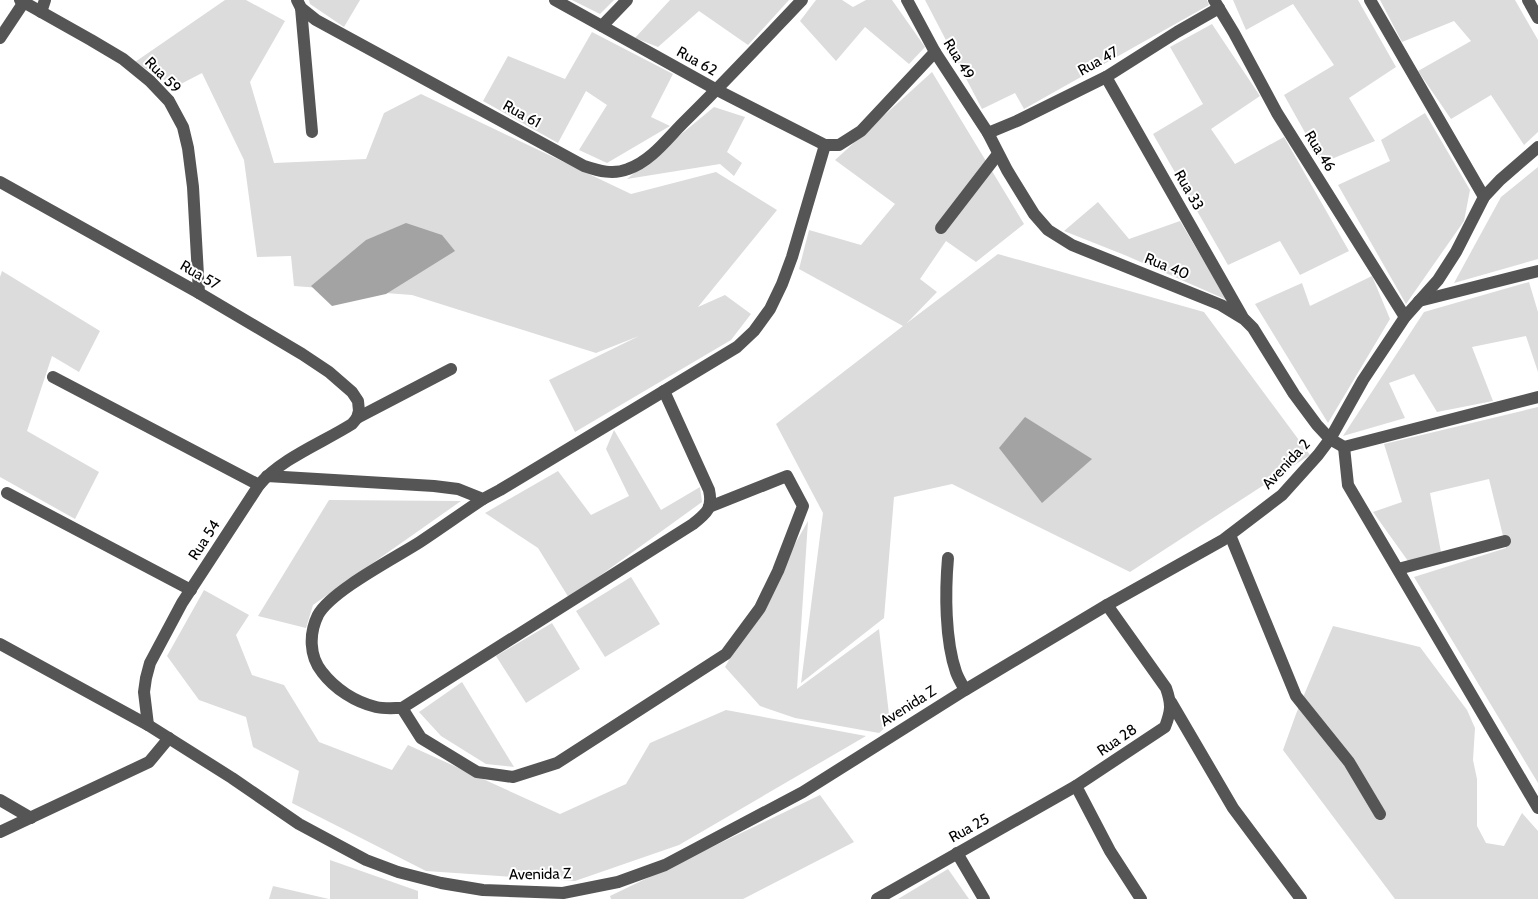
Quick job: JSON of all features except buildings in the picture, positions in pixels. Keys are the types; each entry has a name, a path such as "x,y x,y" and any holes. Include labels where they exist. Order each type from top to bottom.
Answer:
{"street":[{"name":"Rua 61","path":"288,0 299,4 316,20 584,166 613,173 636,166 664,144 802,0"},
{"name":"Rua 62","path":"555,0 717,90 825,145"},
{"path":"602,26 626,0"},
{"name":"Rua 49","path":"907,0 936,52 988,133"},
{"path":"1370,0 1484,197"},
{"path":"1528,0 1538,18"},
{"path":"0,38 22,1"},
{"name":"Rua 59","path":"22,1 43,6 123,59 150,81 169,100 183,127 188,148 193,187 199,293"},
{"path":"299,4 312,132"},
{"name":"Rua 47","path":"988,133 1017,121 1106,77 1216,4"},
{"name":"Rua 46","path":"1216,4 1234,33 1277,113 1405,316"},
{"path":"664,391 706,479 711,498 706,514 694,524 402,708 377,707 362,702 331,684 317,666 311,639 318,614 329,601 354,583 421,542 483,499 737,347 754,331 770,309 782,284 792,257 825,145 839,145 861,131 936,52"},
{"name":"Rua 33","path":"1106,77 1244,319"},
{"name":"Rua 40","path":"988,133 998,154 1034,214 1048,230 1072,245 1221,305 1244,319 1253,328 1284,378 1317,425 1330,439 1344,447"},
{"name":"Avenida 2","path":"960,693 1107,605 1230,535 1282,495 1330,439 1363,380 1405,316 1438,280 1456,252 1484,197 1500,180 1538,147"},
{"path":"942,228 998,154"},
{"name":"Rua 57","path":"0,182 199,293 302,354 329,372 352,392 358,401 359,411 357,418"},
{"path":"1419,301 1538,271"},
{"name":"Rua 54","path":"148,725 144,692 150,663 182,603 263,481 282,465 352,424 357,418 451,369"},
{"path":"53,377 263,481 434,486 458,489 483,499"},
{"path":"1538,397 1344,447 1348,485 1538,808"},
{"path":"402,708 421,738 477,772 513,777 557,762 726,654 760,608 778,571 803,506 787,476 709,507"},
{"path":"7,493 191,590"},
{"path":"1230,535 1296,696 1348,762 1380,814"},
{"path":"1398,569 1505,541"},
{"path":"948,558 946,588 952,656 960,693"},
{"path":"1107,605 1166,688 1171,702 1233,808 1301,899"},
{"name":"Avenida Z","path":"0,644 148,725 232,778 299,824 366,860 398,872 475,889 563,893 618,882 665,865 803,792 960,693"},
{"name":"Rua 28","path":"1076,786 1165,727 1170,714 1171,702"},
{"path":"0,832 149,762 169,738"},
{"path":"1076,786 1110,851 1141,899"},
{"name":"Rua 25","path":"878,899 1076,786"},
{"path":"0,800 31,818"},
{"path":"957,853 984,899"}],"shaded area":[{"path":"225,0 246,0 285,21 250,82 274,163 366,159 384,113 421,94 631,194 716,172 777,210 698,307 725,295 751,314 731,340 575,432 549,380 639,336 596,353 412,295 294,286 291,256 257,257 244,160 202,73 175,87 135,62"},
{"path":"309,0 360,0 344,27 310,4"},
{"path":"572,0 614,0 600,14"},
{"path":"670,0 789,0 748,45 699,11 658,47 635,38"},
{"path":"816,0 842,0 853,7 866,0 892,0 925,47 909,64 865,27 836,61 800,21"},
{"path":"925,0 1207,0 1209,5 1024,109 1015,93 982,109"},
{"path":"1233,0 1358,0 1396,67 1349,98 1375,141 1322,163 1284,95 1334,65 1293,4 1246,30"},
{"path":"1380,0 1515,0 1538,40 1538,132 1524,145 1491,95 1451,119 1418,71 1471,41 1454,21 1402,42"},
{"path":"1212,24 1260,96 1211,129 1235,164 1284,137 1349,251 1300,275 1280,241 1228,265 1153,134 1203,104 1170,47"},
{"path":"592,32 673,74 651,117 670,126 607,163 579,150 607,105 586,91 558,143 483,101 508,56 565,79"},
{"path":"932,72 1024,224 976,262 946,241 920,279 937,292 907,323 998,254 1204,312 1310,455 1130,572 952,484 894,497 884,618 801,683 823,513 776,424 903,326 799,269 809,230 861,245 895,204 835,160"},
{"path":"714,107 745,117 727,152 742,163 734,176 720,164 627,179"},
{"path":"1425,113 1470,190 1464,221 1406,304 1338,185 1390,161 1381,140"},
{"path":"1538,167 1538,259 1454,283 1501,197"},
{"path":"1098,202 1129,239 1180,221 1227,300 1127,256 1064,231"},
{"path":"406,223 442,235 455,251 386,294 332,306 311,286 366,240"},
{"path":"2,271 100,331 79,372 52,356 27,431 99,472 75,519 0,477 0,277"},
{"path":"1372,276 1390,319 1328,423 1255,304 1302,283 1310,306"},
{"path":"1529,282 1538,312 1538,372 1526,336 1472,347 1493,401 1437,412 1414,374 1389,383 1405,418 1343,436 1424,312"},
{"path":"1538,407 1538,783 1414,577 1506,548 1489,479 1430,493 1441,552 1408,561 1373,512 1402,502 1384,444"},
{"path":"1025,417 1092,459 1042,503 999,448"},
{"path":"614,430 661,510 700,487 702,502 569,598 538,548 485,513 558,471 591,515 629,496 606,449"},
{"path":"329,500 461,501 313,605 306,628 258,616"},
{"path":"808,521 797,689 879,629 890,723 879,733 795,718 760,706 725,667"},
{"path":"631,577 660,624 605,657 576,611"},
{"path":"204,590 249,615 236,635 252,675 284,685 319,742 392,770 408,745 560,814 626,784 650,743 726,710 866,736 679,845 575,881 426,871 292,803 299,771 253,747 246,717 199,700 167,656"},
{"path":"552,623 580,669 526,703 496,656"},
{"path":"1333,626 1420,647 1467,710 1475,728 1473,760 1477,779 1477,826 1486,843 1504,846 1522,813 1538,831 1538,899 1395,899 1283,750"},
{"path":"462,682 514,767 486,764 441,736 419,712"},
{"path":"820,795 854,842 743,899 611,899 610,896"},
{"path":"330,860 418,891 418,899 330,899"},
{"path":"948,869 969,899 898,899"},
{"path":"273,886 329,899 269,899"}]}
